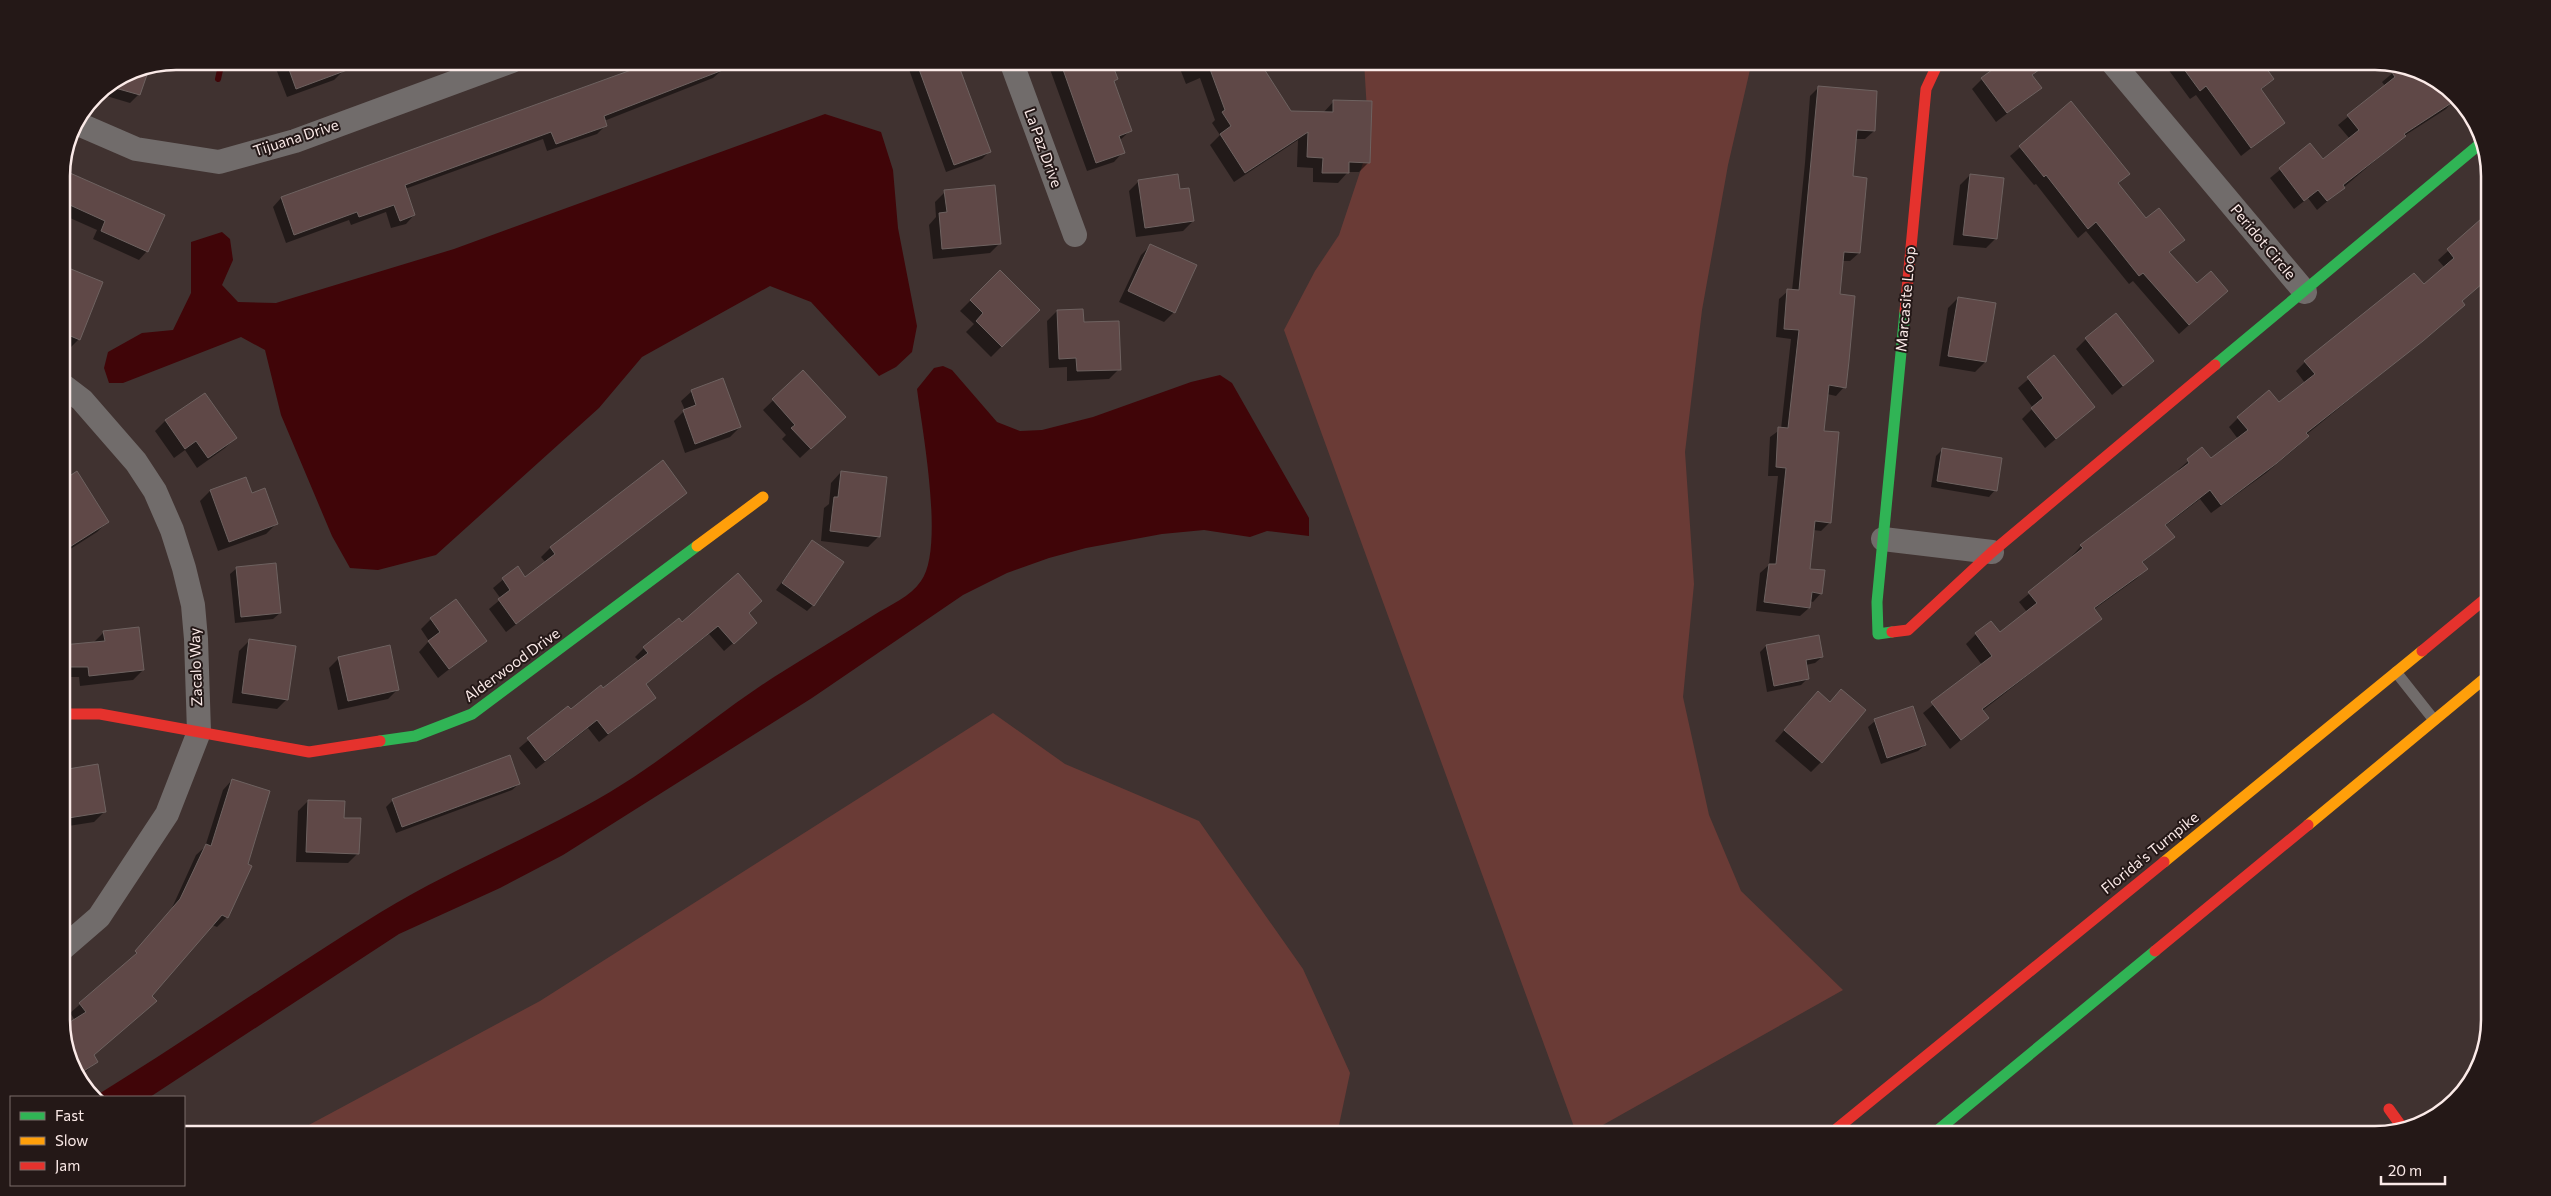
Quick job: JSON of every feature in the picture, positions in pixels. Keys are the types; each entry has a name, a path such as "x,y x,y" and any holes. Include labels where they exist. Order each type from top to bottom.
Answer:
{"main road":[{"name":"Marcasite Loop","path":"1935,70 1926,89 1877,602 1878,634 1908,630 1992,552 2305,292"},
{"name":"Peridot Circle","path":"2305,292 2477,148"},
{"name":"Alderwood Drive","path":"70,714 100,714 309,752 415,736 472,714 762,497"},
{"name":"Florida's Turnpike","path":"1840,1126 2481,602"},
{"path":"1943,1126 2481,681"},
{"path":"2389,1109 2399,1123"}],"street":[{"name":"Tijuana Drive","path":"83,126 136,149 219,162 295,141 488,70"},
{"name":"La Paz Drive","path":"1013,70 1075,235"},
{"name":"Peridot Circle","path":"2119,70 2305,292"},
{"name":"Zacalo Way","path":"70,390 82,400 136,462 155,491 172,530 193,605 196,638 198,732 167,814 99,917 70,942"},
{"path":"1883,539 1992,552"}],"lane":[{"path":"2396,672 2434,720"}],"shaded area":[{"path":"1365,70 1750,70 1728,165 1702,310 1685,452 1694,584 1683,697 1709,815 1741,891 1843,990 1601,1126 1574,1126 1284,330 1315,271 1339,235 1369,145"},
{"path":"825,114 881,132 893,170 898,228 917,326 912,352 896,367 879,376 811,302 770,286 642,357 599,408 436,555 378,570 350,568 332,536 281,415 265,350 241,337 123,383 109,383 104,368 108,352 142,333 173,330 191,293 191,242 222,232 230,239 233,260 222,285 238,302 276,303 454,249"},
{"path":"943,366 952,370 997,422 1020,431 1042,430 1093,417 1191,382 1220,375 1232,383 1309,518 1309,536 1267,531 1250,537 1204,530 1162,534 1086,548 1049,558 1007,573 963,595 812,698 563,855 500,888 399,934 152,1096 102,1096 100,1093 381,912 438,880 553,823 610,792 652,765 774,677 911,592 921,581 928,565 931,543 930,488 917,389 934,368"},
{"path":"993,713 1065,764 1199,821 1303,969 1350,1073 1338,1126 307,1126 540,1001"}],"building":[{"path":"289,70 347,70 296,89"},
{"path":"631,70 723,70 604,116 607,126 556,144 551,132 405,185 415,215 400,221 394,205 359,217 357,212 294,235 281,197"},
{"path":"919,70 960,70 991,152 954,165"},
{"path":"1063,70 1114,70 1118,79 1114,81 1132,131 1119,136 1125,153 1096,163"},
{"path":"1210,70 1265,70 1291,111 1333,112 1333,100 1372,101 1370,163 1349,162 1349,173 1322,173 1323,158 1307,157 1308,132 1245,173 1220,134 1231,126 1222,112 1225,110"},
{"path":"1992,70 2039,70 2032,75 2042,88 2007,113 1981,78"},
{"path":"2185,70 2268,70 2274,79 2261,89 2285,123 2251,148 2206,86 2200,91"},
{"path":"2391,71 2416,78 2434,88 2452,103 2404,134 2406,136 2343,185 2345,188 2327,201 2318,190 2304,201 2279,168 2310,143 2323,159 2359,130 2347,115 2395,77"},
{"path":"147,74 140,95 116,88 135,78"},
{"path":"1818,86 1877,91 1875,131 1857,130 1853,176 1867,178 1860,253 1844,252 1840,294 1855,296 1849,361 1846,388 1829,385 1824,431 1839,432 1831,523 1815,521 1810,569 1825,570 1822,594 1812,592 1810,608 1764,602 1769,564 1776,564 1786,468 1776,467 1778,427 1788,428 1799,330 1784,329 1787,289 1799,290"},
{"path":"2071,101 2130,174 2118,183 2146,218 2159,208 2185,240 2169,252 2197,283 2211,271 2228,291 2189,325 2143,273 2139,276 2096,222 2088,229 2046,175 2044,177 2019,146"},
{"path":"70,173 165,215 148,252 101,231 105,221 70,205"},
{"path":"1178,174 1180,189 1189,188 1194,221 1145,228 1138,180"},
{"path":"1970,174 2004,178 1997,239 1963,235"},
{"path":"995,185 1001,244 942,249 939,213 947,212 944,190"},
{"path":"2481,219 2481,285 2462,301 2465,305 2423,341 2306,433 2309,436 2277,463 2221,505 2210,490 2165,525 2175,537 2142,562 2148,569 2094,608 2102,619 1982,709 1989,718 1961,740 1931,702 1992,656 1975,633 1991,621 2000,632 2037,603 2028,592 2083,548 2080,545 2189,463 2187,459 2202,447 2211,458 2248,430 2237,417 2269,390 2279,402 2315,374 2304,361 2414,273 2424,284 2454,258 2447,249"},
{"path":"1150,244 1197,265 1175,313 1128,291"},
{"path":"70,269 103,282 80,340 70,336"},
{"path":"1000,270 1040,310 1002,347 976,321 983,313 970,300"},
{"path":"1958,297 1996,303 1986,362 1948,356"},
{"path":"1083,309 1084,322 1119,321 1121,370 1077,371 1076,358 1059,359 1057,310"},
{"path":"2116,313 2154,361 2123,386 2085,338"},
{"path":"2054,355 2095,407 2056,439 2031,408 2043,398 2027,377"},
{"path":"803,370 846,417 811,449 791,428 795,425 772,399"},
{"path":"723,378 741,427 695,444 683,410 696,405 691,390"},
{"path":"205,393 237,438 208,458 196,441 185,449 165,420"},
{"path":"1942,448 2002,458 1997,491 1937,481"},
{"path":"663,460 687,493 516,624 498,599 510,590 502,578 518,566 525,577 555,554 550,547"},
{"path":"77,471 109,522 70,547 70,476"},
{"path":"841,471 887,477 880,537 830,531 834,497 838,497"},
{"path":"246,477 252,493 265,488 278,524 229,542 210,490"},
{"path":"812,540 844,562 814,606 782,583"},
{"path":"276,563 281,613 241,617 236,567"},
{"path":"738,573 762,601 749,613 757,623 734,644 718,626 646,684 656,698 608,734 597,720 545,761 527,738 568,706 571,709 601,685 603,688 648,653 643,647 679,618 682,622"},
{"path":"456,599 487,641 449,669 428,641 440,632 430,618"},
{"path":"139,627 144,670 89,676 88,667 70,667 70,644 105,641 103,631"},
{"path":"1819,635 1823,657 1806,660 1809,679 1774,686 1766,645"},
{"path":"249,639 296,646 288,700 242,693"},
{"path":"390,645 399,690 348,701 338,657"},
{"path":"1841,689 1866,710 1822,763 1784,730 1818,691 1830,702"},
{"path":"1913,706 1926,745 1887,758 1874,719"},
{"path":"510,755 520,784 402,827 392,799"},
{"path":"98,764 106,812 70,818 70,769"},
{"path":"232,779 270,791 248,864 252,866 228,918 222,915 152,996 157,1001 94,1055 98,1062 83,1071 72,1041 70,1027 70,1022 86,1012 79,1003 137,953 135,951 180,899 206,844 211,846"},
{"path":"308,800 345,801 344,818 361,818 359,854 306,852"}],"waterway":[{"path":"218,79 220,70"}],"traffic: fast":[{"path":"2215,365 2476,147"},
{"path":"1892,632 1878,634 1877,602 1905,311"},
{"path":"380,741 415,736 472,714 697,546"},
{"path":"1943,1126 2155,951"}],"traffic: slow":[{"path":"697,546 763,497"},
{"path":"2164,862 2422,651"},
{"path":"2308,825 2481,681"}],"traffic: jam":[{"path":"1905,311 1926,89 1935,70"},
{"path":"1892,632 1908,630 1992,552 2215,365"},
{"path":"2422,651 2481,602"},
{"path":"70,714 100,714 309,752 380,741"},
{"path":"2155,951 2308,825"},
{"path":"1840,1126 2164,862"},
{"path":"2389,1109 2399,1123"}]}
